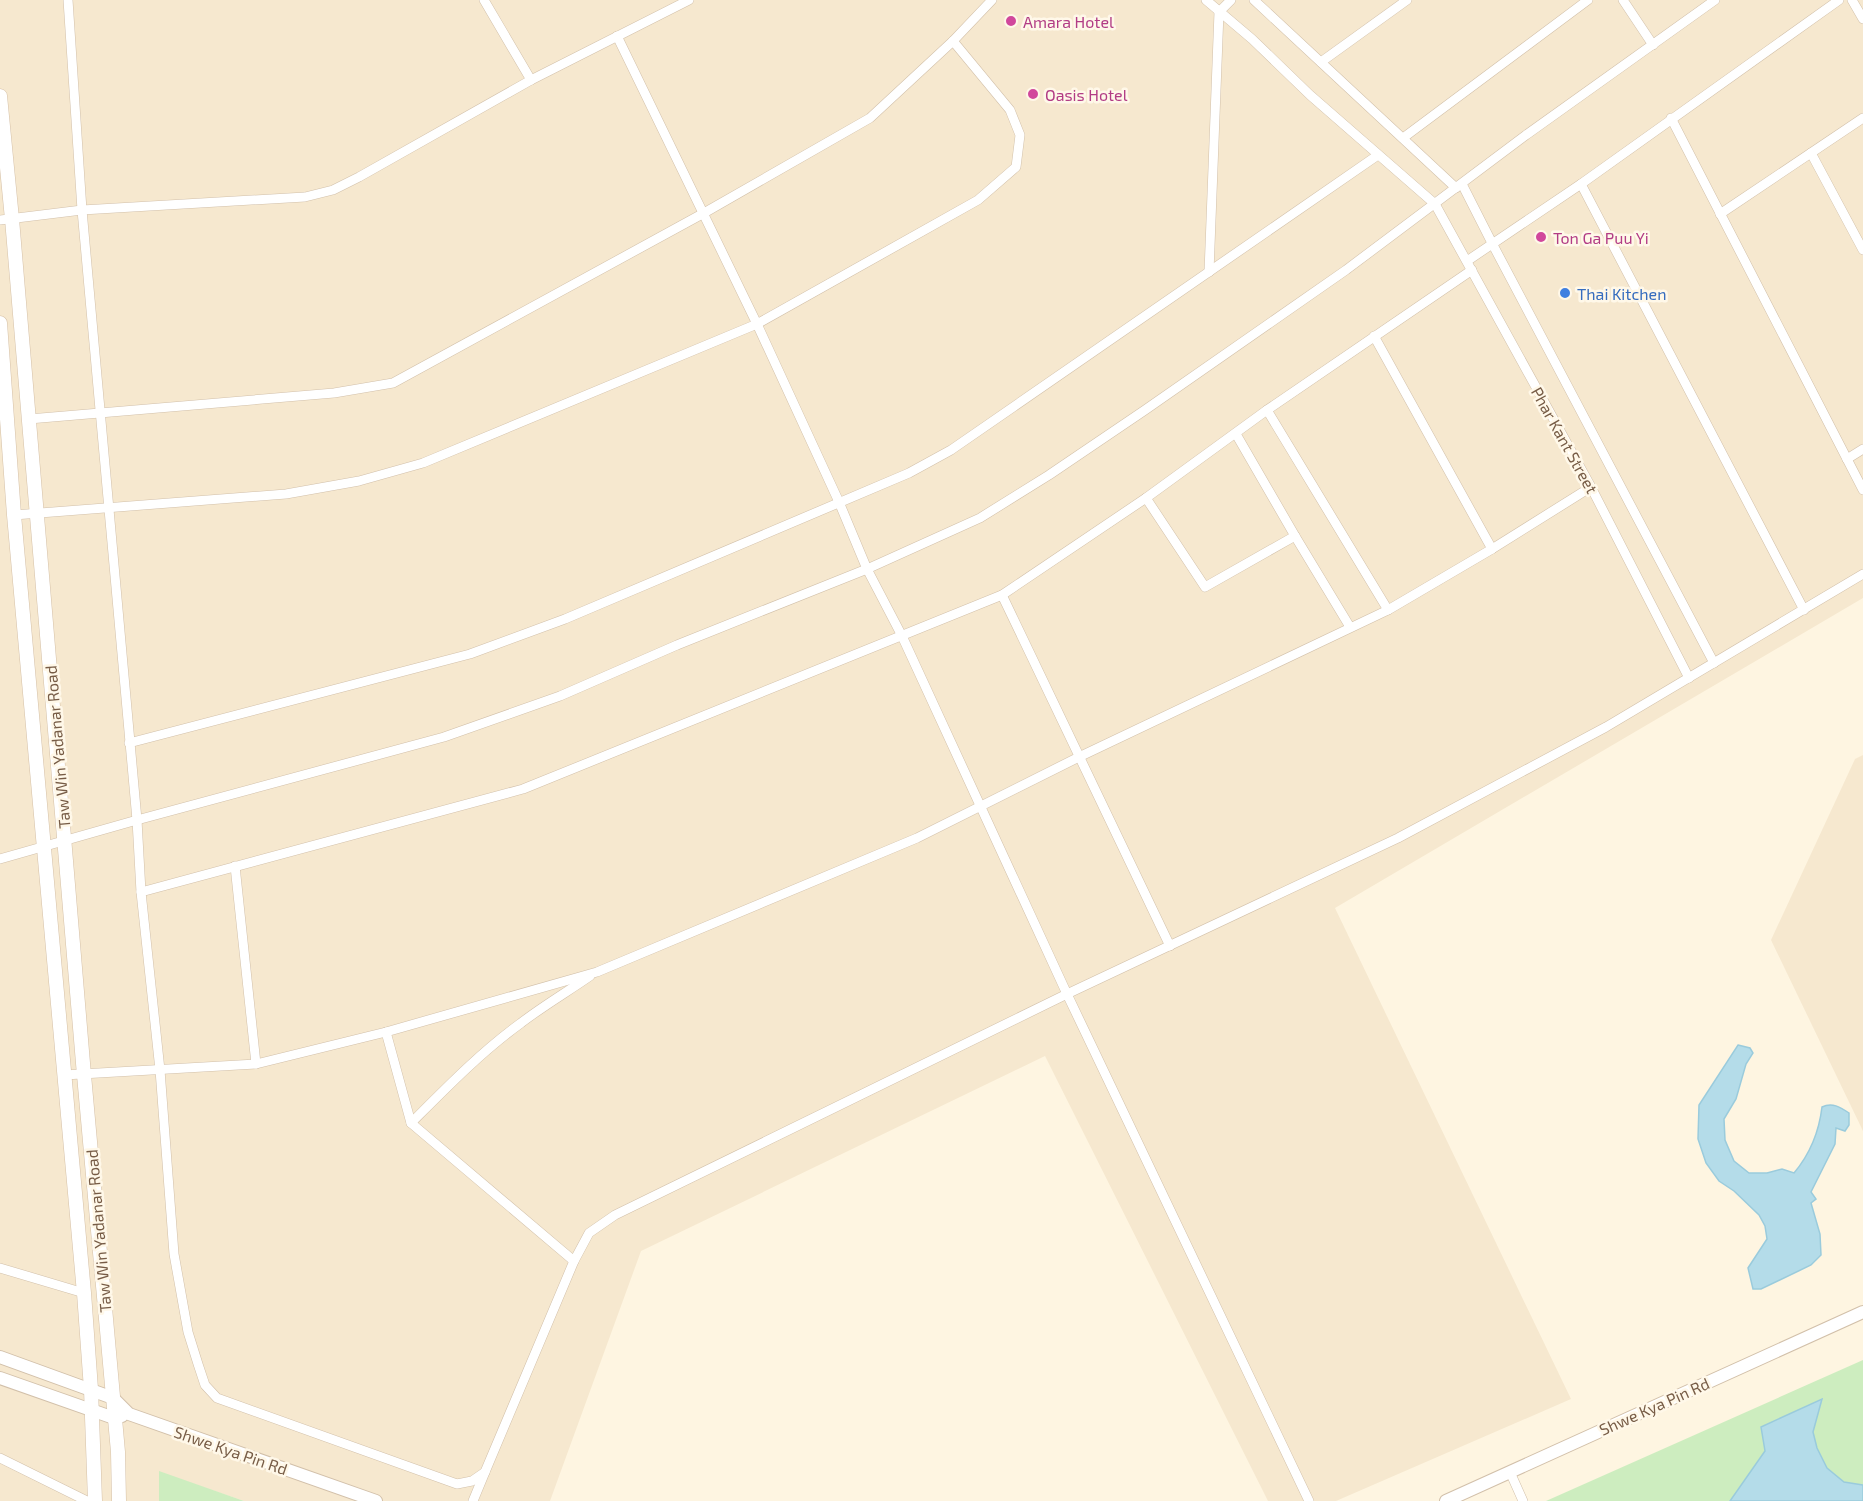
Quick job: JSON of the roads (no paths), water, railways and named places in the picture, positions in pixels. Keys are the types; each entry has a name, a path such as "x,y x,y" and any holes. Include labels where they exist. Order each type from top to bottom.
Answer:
{"main road":[{"name":"Taw Win Yadanar Road","path":"0,96 6,220 29,419 118,1452 119,1501"},
{"name":"Taw Win Yadanar Road","path":"0,323 14,515 84,1293 91,1389 95,1501"}],"street":[{"path":"68,0 82,210 137,820 141,892 160,1070 174,1254 188,1332 205,1385 217,1398 457,1484 472,1481 485,1472"},
{"path":"484,0 531,80"},
{"path":"6,220 82,210 305,197 333,190 531,80 688,0"},
{"path":"29,419 334,393 393,383 705,213 870,118 953,41 992,0"},
{"path":"1206,0 1435,204"},
{"path":"1209,272 1219,12 1231,0"},
{"path":"1254,0 1403,138 1459,186 1493,245 1714,663"},
{"path":"1321,62 1407,0"},
{"path":"1403,138 1588,0"},
{"path":"1623,0 1653,45"},
{"path":"0,859 444,737 560,696 688,641 867,569 980,518 1049,475 1346,270 1526,135 1715,0"},
{"path":"1467,261 1581,184 1839,0"},
{"path":"1852,0 1863,19"},
{"path":"617,36 705,213 839,501 867,569 902,636 1067,994 1310,1501"},
{"path":"14,515 286,494 359,481 423,462 757,324 978,200 1016,167 1020,135 1011,110 953,41"},
{"path":"1671,118 1863,490"},
{"path":"1720,214 1863,118"},
{"path":"1811,153 1863,250"},
{"path":"129,743 470,654 565,619 909,473 951,450 1378,155"},
{"path":"1581,184 1804,610"},
{"name":"Phar Kant Street","path":"1435,204 1591,486 1689,678"},
{"path":"141,892 523,789 1002,595 1146,498 1267,410 1472,270"},
{"path":"1374,336 1492,549"},
{"path":"1267,410 1389,610"},
{"path":"1236,434 1350,627"},
{"path":"1847,459 1863,449"},
{"path":"64,1075 256,1064 386,1032 597,972 917,838 1081,756 1389,610 1492,549 1591,486"},
{"path":"1146,498 1205,586 1295,536"},
{"path":"473,1501 573,1261 588,1233 615,1215 1067,994 1398,838 1606,727 1863,574"},
{"path":"1002,595 1170,946"},
{"path":"235,866 256,1064"},
{"path":"411,1123 468,1066 498,1041 597,972"},
{"path":"386,1032 411,1123 573,1261"},
{"path":"0,1268 84,1293"},
{"name":"Shwe Kya Pin Rd","path":"1446,1501 1863,1312"},
{"name":"Shwe Kya Pin Rd","path":"0,1357 113,1398 129,1414 376,1501"},
{"path":"0,1378 114,1418 129,1414"},
{"path":"0,1458 87,1501"},
{"path":"1510,1472 1523,1501"}],"water":[{"path":"1738,1045 1750,1048 1753,1053 1746,1064 1736,1099 1724,1119 1725,1140 1734,1161 1749,1173 1767,1173 1782,1169 1794,1173 1813,1142 1822,1107 1833,1105 1849,1113 1849,1125 1845,1131 1836,1128 1835,1144 1811,1192 1816,1199 1811,1203 1820,1234 1821,1255 1811,1265 1761,1289 1753,1289 1748,1268 1767,1239 1765,1226 1759,1215 1734,1191 1719,1181 1706,1163 1698,1139 1699,1105"},
{"path":"1822,1399 1813,1432 1817,1448 1827,1468 1844,1482 1863,1485 1863,1501 1730,1501 1765,1451 1761,1427"}],"place":[{"name":"Amara Hotel","path":"1011,21"},
{"name":"Oasis Hotel","path":"1033,94"},
{"name":"Ton Ga Puu Yi","path":"1541,237"},
{"name":"Thai Kitchen","path":"1565,293"}]}
